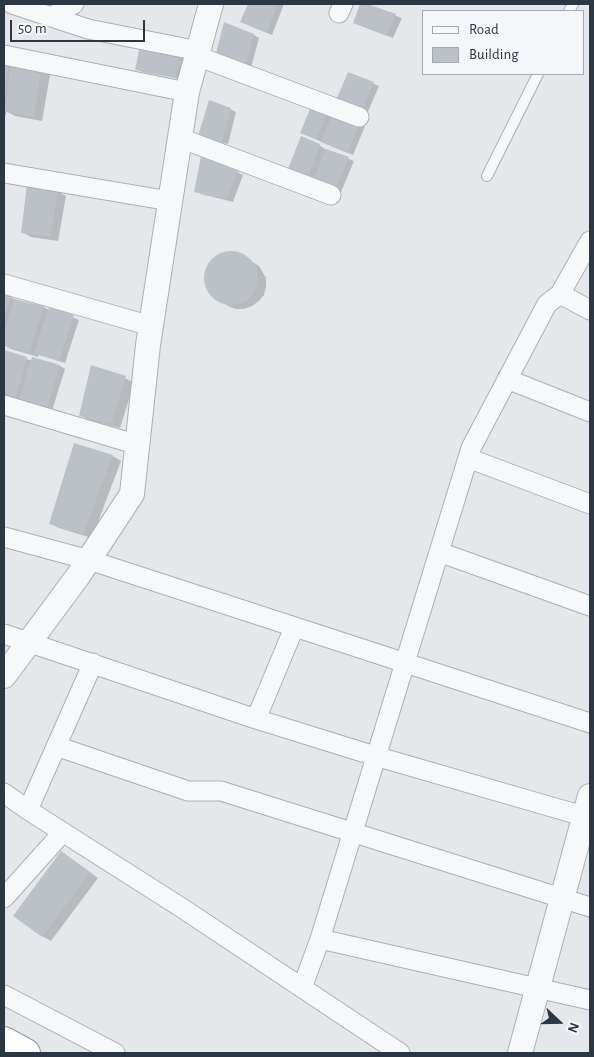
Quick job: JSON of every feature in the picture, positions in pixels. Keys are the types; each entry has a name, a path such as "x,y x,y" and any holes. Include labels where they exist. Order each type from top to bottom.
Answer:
{"highway":[{"path":"4,1041 26,1053"}],"street":[{"path":"12,4 88,30 198,54 359,116"},
{"path":"51,17 74,4"},
{"path":"4,676 89,560 132,494 151,326 187,92 212,4"},
{"path":"4,55 187,92"},
{"path":"180,138 331,195"},
{"path":"4,173 170,201"},
{"path":"302,988 320,939 471,448 547,304 560,294 590,241"},
{"path":"4,284 151,326"},
{"path":"560,294 590,310"},
{"path":"507,379 590,412"},
{"path":"4,405 138,445"},
{"path":"468,458 590,504"},
{"path":"4,537 89,560 590,723"},
{"path":"439,552 590,606"},
{"path":"256,719 294,628"},
{"path":"4,634 256,719 375,756 588,810 520,1053"},
{"path":"28,810 93,663"},
{"path":"56,746 188,791 221,791 590,907"},
{"path":"4,792 28,810 182,908 302,988 388,1050"},
{"path":"4,898 63,832"},
{"path":"320,939 590,1000"},
{"path":"4,995 116,1053"}],"lane":[{"path":"487,176 538,75"}],"building":[{"path":"248,4 277,4 267,33 240,22"},
{"path":"360,4 367,4 396,14 387,36 353,23"},
{"path":"224,22 254,34 245,66 215,57"},
{"path":"140,45 182,52 175,77 135,70"},
{"path":"11,62 41,68 34,117 5,112"},
{"path":"4,63 9,64 5,88 4,88"},
{"path":"348,72 374,82 361,112 335,103"},
{"path":"209,100 231,108 222,142 198,136"},
{"path":"312,104 328,111 316,139 300,133"},
{"path":"333,113 360,122 347,153 321,142"},
{"path":"301,136 320,144 309,175 288,169"},
{"path":"326,149 349,157 335,190 313,181"},
{"path":"201,156 238,171 227,199 194,192"},
{"path":"27,185 58,190 50,237 21,233"},
{"path":"231,251 241,253 250,259 256,268 258,278 256,288 250,297 241,303 231,305 221,303 212,297 206,288 204,278 206,268 212,259 221,253"},
{"path":"4,293 12,295 4,317"},
{"path":"14,299 44,306 29,353 4,345 4,334"},
{"path":"49,307 74,315 59,361 34,353"},
{"path":"4,350 27,357 14,403 4,400"},
{"path":"32,357 60,365 46,412 18,404"},
{"path":"91,365 126,376 111,424 79,416"},
{"path":"74,443 113,455 83,534 49,524"},
{"path":"61,851 90,872 42,937 13,916"}]}
